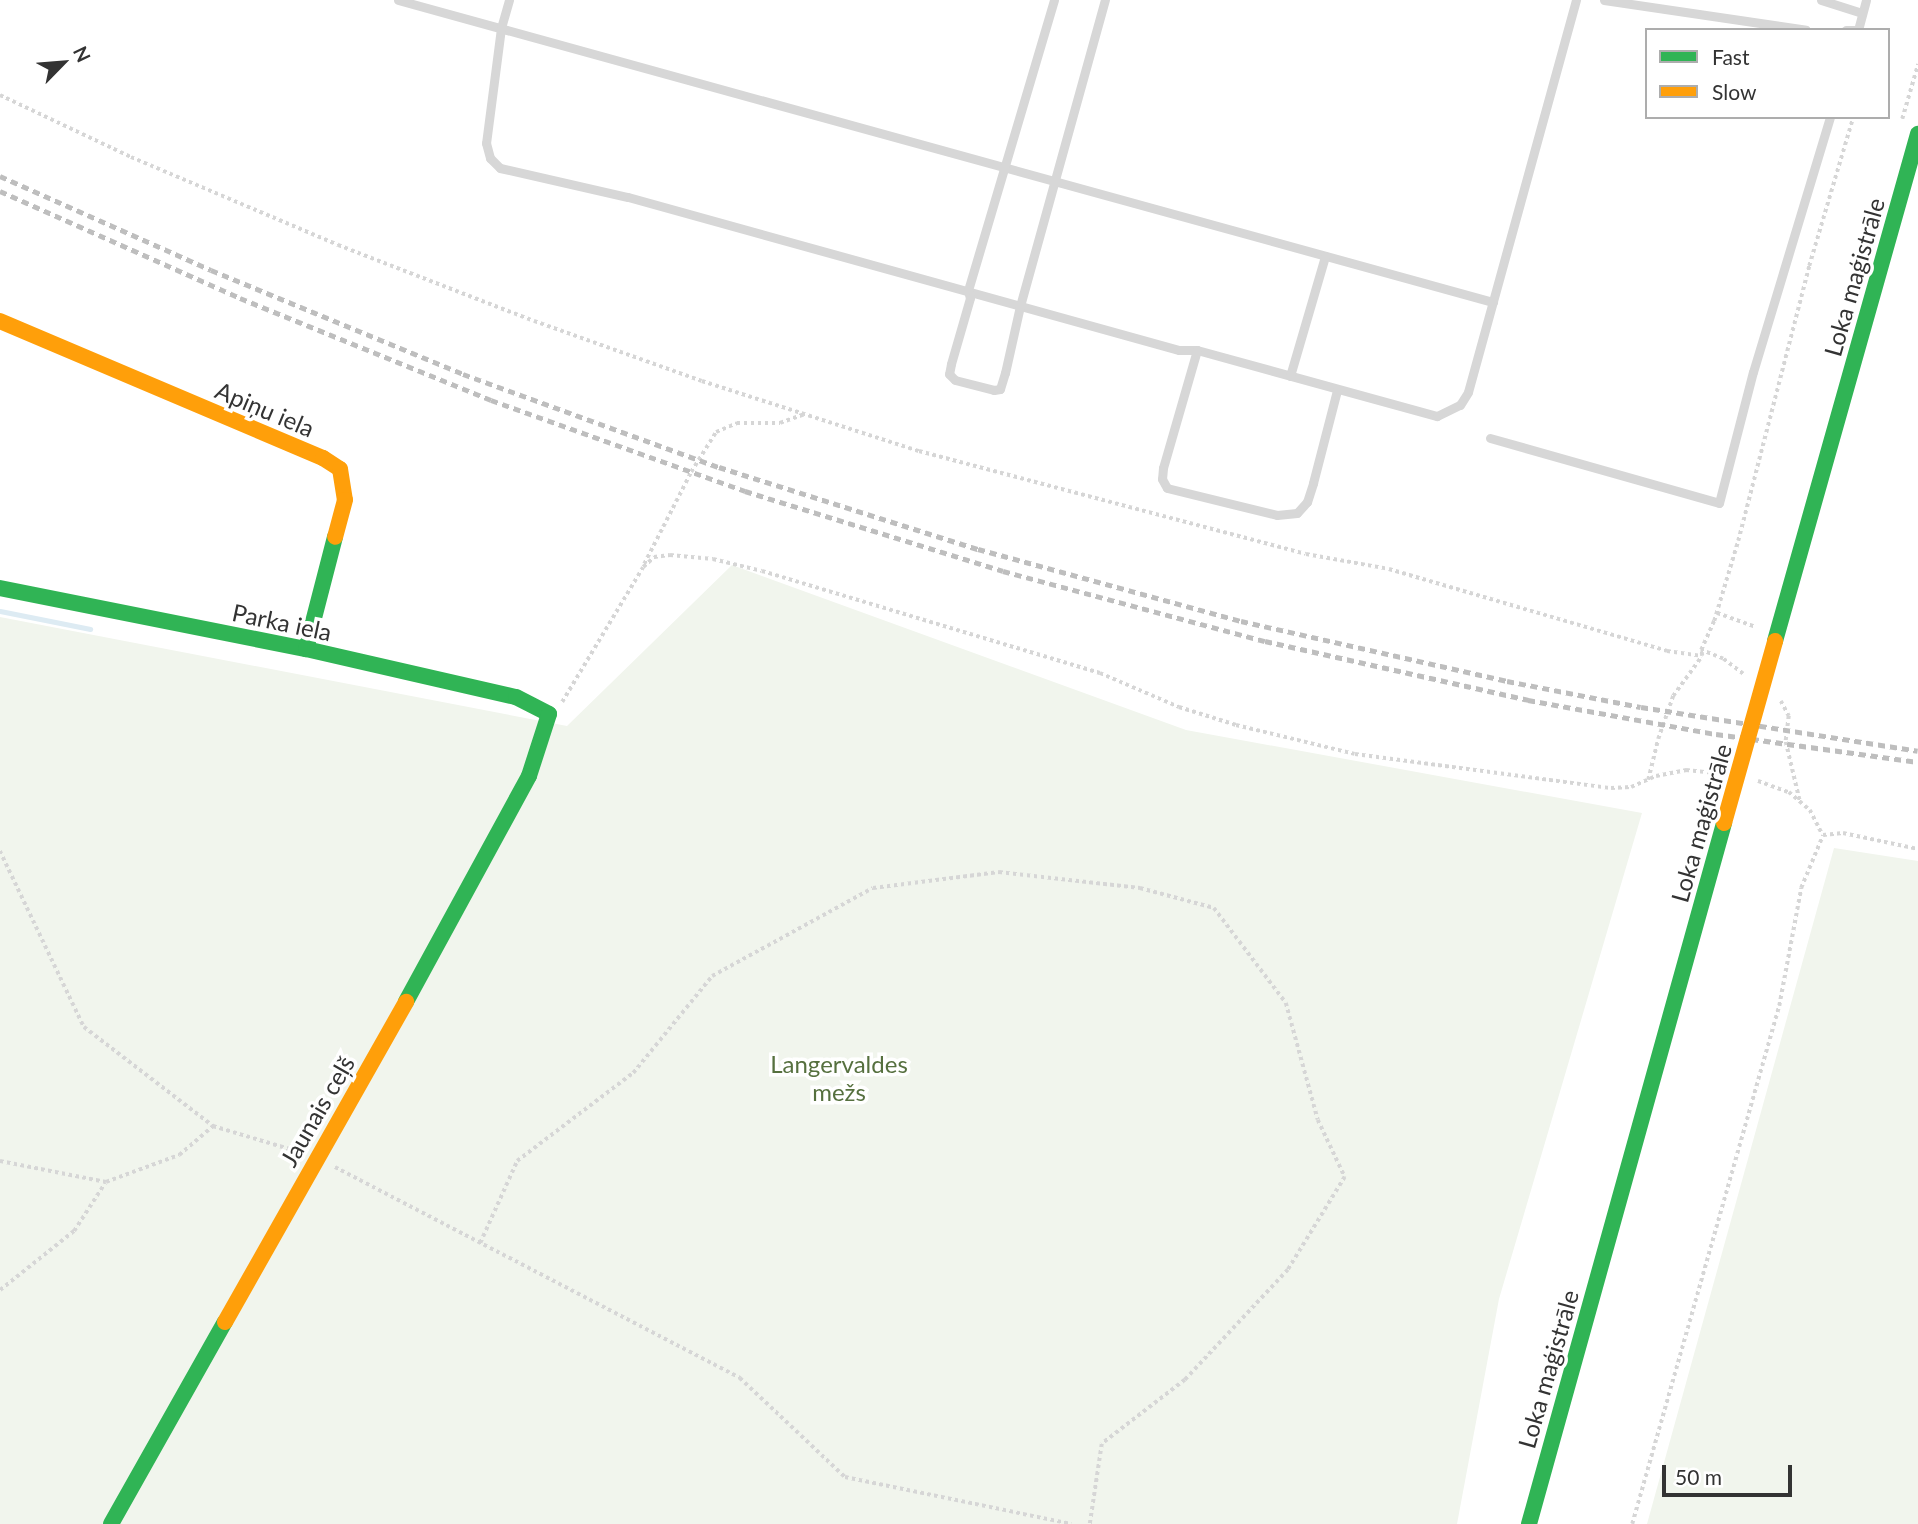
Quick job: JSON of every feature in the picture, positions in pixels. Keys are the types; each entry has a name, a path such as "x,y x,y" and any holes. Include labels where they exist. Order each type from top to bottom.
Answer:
{"street":[{"name":"Loka maģistrāle","path":"1528,1524 1918,134"},
{"name":"Apiņu iela","path":"0,321 323,458 341,469 345,500 306,649"},
{"name":"Parka iela","path":"0,588 306,649 516,697 549,715"},
{"name":"Jaunais ceļš","path":"111,1524 316,1157 411,994 529,776 549,715"}],"lane":[{"path":"398,0 1493,302"},
{"path":"509,0 501,28 486,143 490,158 500,168 628,197 1179,350 1197,350 1437,416 1460,405 1468,392 1576,0"},
{"path":"1054,0 1007,168 968,291 970,298 949,374 955,380 994,390 1000,388 1020,306 1105,0"},
{"path":"1604,0 1793,28"},
{"path":"1821,0 1862,13"},
{"path":"1858,28 1866,0"},
{"path":"1490,438 1718,503 1757,358 1829,119"},
{"path":"1290,376 1325,256"},
{"path":"1197,350 1163,468 1162,479 1167,488 1276,515 1297,513 1307,502 1337,390"}],"path":[{"path":"0,95 131,157 338,245 702,382 919,451 1075,494 1306,554 1389,569 1436,586 1626,637 1667,651 1702,656"},
{"path":"1648,780 1658,739 1673,696 1702,656 1701,650 1716,613 1809,266 1852,119"},
{"path":"549,715 575,684 643,567 691,472 716,432 737,423 780,423 805,414"},
{"path":"643,567 654,557 670,555 737,564 1100,673 1179,707 1236,725 1355,754 1611,788 1631,787"},
{"path":"1716,613 1755,626"},
{"path":"1701,650 1723,659 1754,681"},
{"path":"1774,696 1784,704 1789,716 1788,754 1800,802"},
{"path":"1632,1524 1779,1006 1801,888 1823,835 1843,833 1918,849"},
{"path":"0,851 84,1027 213,1126 316,1157 740,1378 845,1477 1071,1524"},
{"path":"480,1243 517,1161 633,1073 712,976 873,888 999,872 1140,888 1214,908 1286,1003 1318,1120 1345,1177 1288,1270 1185,1380 1102,1444 1090,1524"},
{"path":"0,1161 106,1182 179,1155 213,1126"},
{"path":"0,1290 74,1231 106,1182"}],"green space":[{"name":"Langervaldes mežs","path":"732,565 1186,730 1642,813 1499,1299 1457,1524 0,1524 0,617 567,726"},
{"path":"1834,848 1918,861 1918,1524 1647,1524"}],"waterway":[{"path":"0,611 90,629"}],"railway":[{"path":"0,176 211,270 463,374 719,467 978,549 1241,621 1507,681 1641,707 1918,751"},
{"path":"0,191 240,298 491,400 745,491 1003,571 1265,641 1528,700 1716,734 1918,762"}],"traffic: fast":[{"path":"1775,641 1918,134"},
{"path":"306,649 335,537"},
{"path":"0,588 306,649 516,697 549,714 529,776 406,1002"},
{"path":"1529,1524 1724,823"},
{"path":"111,1524 225,1322"}],"traffic: slow":[{"path":"0,321 323,458 340,469 345,500 335,537"},
{"path":"1724,823 1775,641"},
{"path":"225,1322 406,1002"}]}
